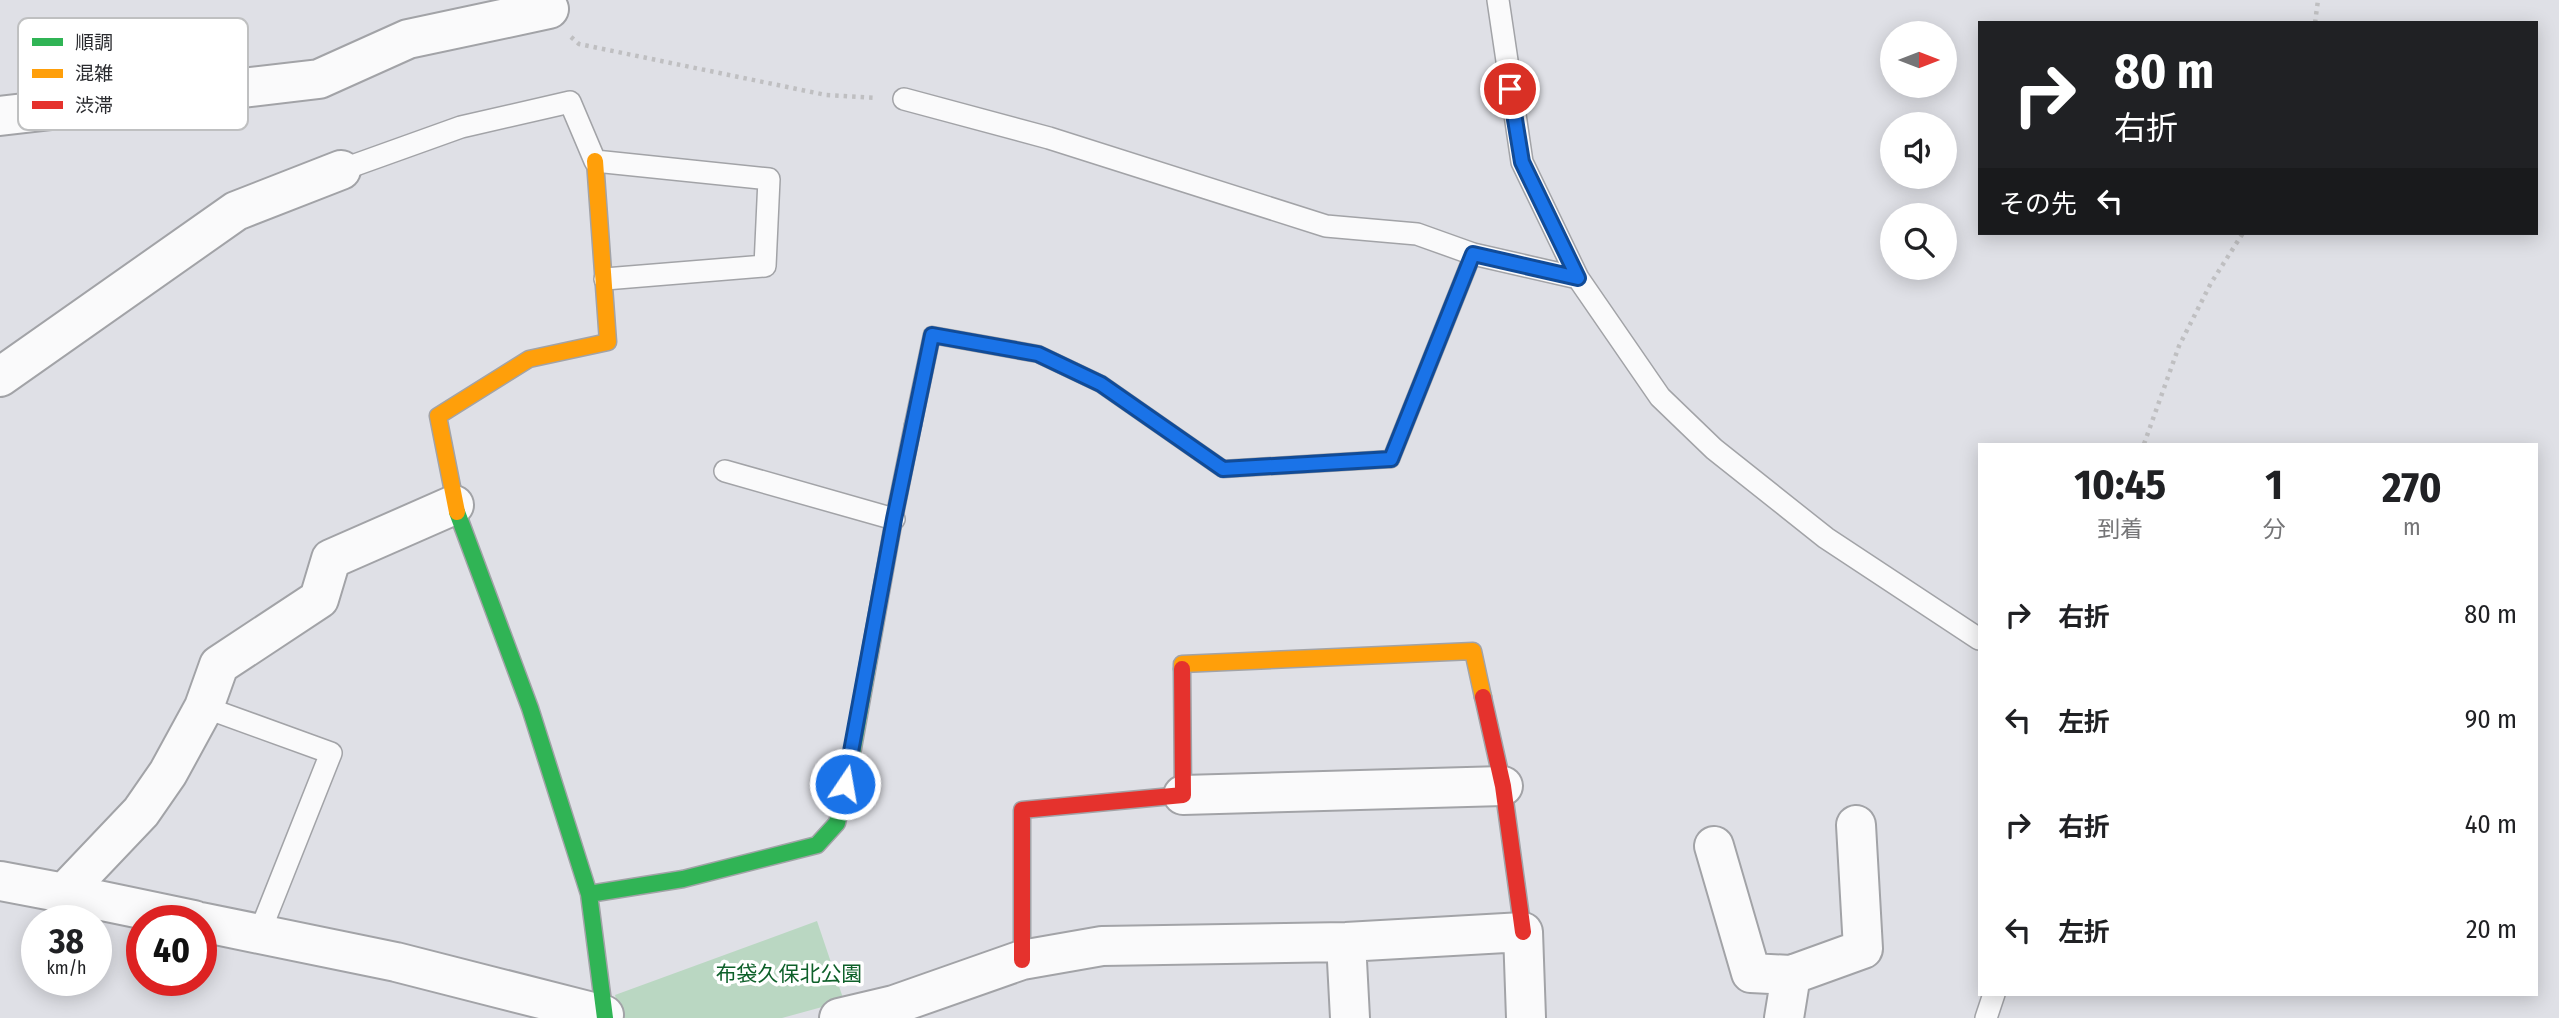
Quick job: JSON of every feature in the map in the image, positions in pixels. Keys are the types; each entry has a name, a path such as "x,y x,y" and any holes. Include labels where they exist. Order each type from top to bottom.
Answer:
{"street":[{"path":"248,87 319,79 408,39 549,9"},
{"path":"0,116 18,114"},
{"path":"217,925 396,962 604,1016 589,894 530,708 454,505 438,416 529,359 608,341 595,161"},
{"path":"0,377 236,211 341,170"},
{"path":"589,894 683,879 817,845 837,822 932,335 1038,354 1101,384 1223,469 1391,459 1473,254"},
{"path":"64,892 141,812 168,773 204,707 219,665 319,599 331,559 454,505"},
{"path":"1184,796 1182,664 1474,652 1503,786 1523,932 1527,1018"},
{"path":"1022,960 1022,810 1184,796 1503,786"},
{"path":"1714,846 1751,973 1791,975 1863,949 1856,825"},
{"path":"0,881 126,905"},
{"path":"839,1018 896,1011 1022,960 1102,946 1346,942 1523,932"},
{"path":"1346,942 1350,1018"},
{"path":"1784,1018 1791,975"}],"lane":[{"path":"1498,0 1522,162 1578,278 1660,397 1714,449 1826,538 1978,638"},
{"path":"904,99 1049,138 1326,226 1417,234 1473,254 1578,278"},
{"path":"341,170 461,127 570,102 595,161 769,179 765,266 605,279"},
{"path":"725,471 894,519"},
{"path":"204,707 331,752 259,934"},
{"path":"1986,1018 1993,996"}],"path":[{"path":"2315,21 2318,0"},
{"path":"549,9 551,20 579,44 825,95 904,99"},
{"path":"2144,443 2179,346 2211,283 2242,235"}],"green space":[{"name":"布袋久保北公園","path":"817,921 844,1001 782,1018 621,1018 615,995"}],"traffic: fast":[{"path":"1391,459 1473,254"},
{"path":"589,894 683,879 817,845 837,823 913,425"},
{"path":"457,512 530,708 589,894 605,1018"}],"traffic: slow":[{"path":"457,512 438,416 529,359 608,342 595,161"},
{"path":"913,425 932,335 1038,354 1101,384 1223,469 1391,459"},
{"path":"1182,669 1182,664 1473,651 1483,697"}],"traffic: jam":[{"path":"1022,960 1022,810 1183,795 1182,669"},
{"path":"1483,697 1503,786 1523,932"}],"route":[{"path":"845,784 894,519 932,335 1038,354 1101,384 1223,469 1391,459 1473,254 1578,278 1522,162 1510,89"}]}
